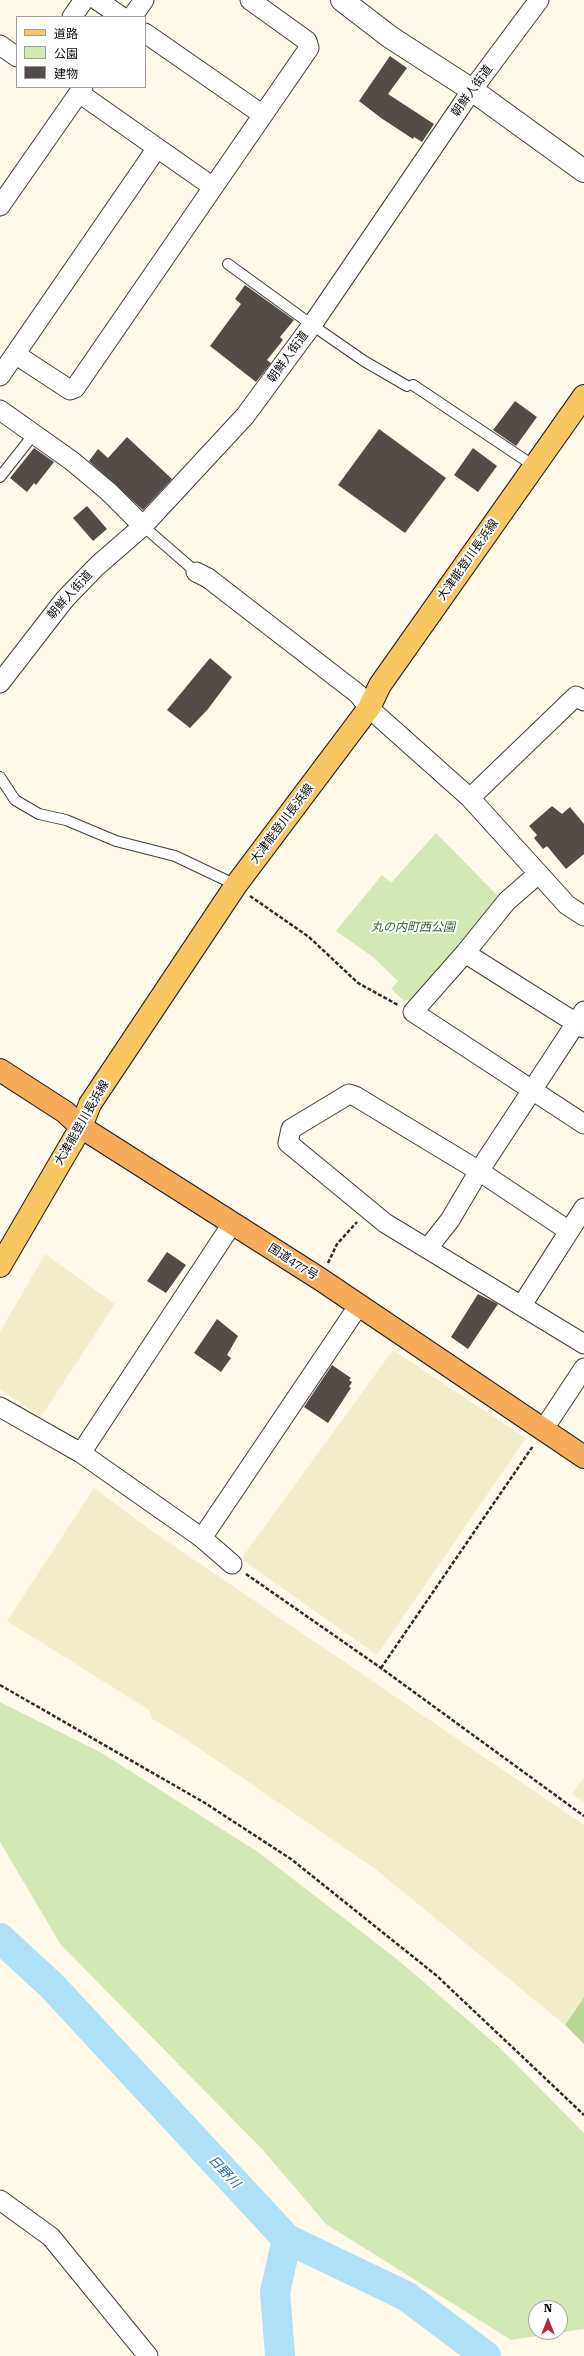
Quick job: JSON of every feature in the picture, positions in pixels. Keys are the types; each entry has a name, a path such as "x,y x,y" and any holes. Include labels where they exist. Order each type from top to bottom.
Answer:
{"highway":[{"name":"国道477号","path":"0,1070 66,1112 82,1127 320,1280 584,1457"}],"main road":[{"name":"大津能登川長浜線","path":"0,1266 82,1127 90,1104 236,885 369,708 380,684 584,396"}],"street":[{"path":"73,16 84,0"},
{"path":"97,0 121,16"},
{"path":"133,16 144,0"},
{"path":"16,354 70,390 75,388 309,48 307,41 250,0"},
{"path":"342,0 390,37 472,90 584,171"},
{"name":"朝鮮人街道","path":"0,683 66,599 96,566 143,526 245,416 312,325 472,90 539,0"},
{"path":"146,34 263,115"},
{"path":"0,45 16,56"},
{"path":"0,206 81,90 158,148 213,186"},
{"path":"0,376 158,148"},
{"path":"0,410 72,461 103,487 143,526"},
{"path":"196,572 208,578 358,694 369,708 470,798 567,905 584,916"},
{"path":"470,798 576,696 584,701"},
{"path":"538,874 507,901 465,953 413,1012 584,1124"},
{"path":"428,1248 450,1220 479,1171 532,1090 582,1021 465,953"},
{"path":"569,1231 479,1171 349,1094 291,1129 288,1143 385,1223 584,1344"},
{"path":"522,1305 584,1208"},
{"path":"81,1453 232,1224"},
{"path":"202,1538 358,1305"},
{"path":"543,1430 584,1368"},
{"path":"0,1407 81,1453 202,1538 232,1564"},
{"path":"0,2200 51,2237 148,2356"}],"lane":[{"path":"228,264 364,361 410,386 534,466"},
{"path":"0,477 34,434"},
{"path":"143,526 196,572"},
{"path":"0,777 15,800 40,814 66,820 116,841 175,856 236,885"}],"path":[{"path":"236,885 310,937 358,983 413,1012"},
{"path":"320,1280 337,1244 368,1209"},
{"path":"381,1668 543,1430"},
{"path":"232,1564 381,1668 584,1816"},
{"path":"0,1685 198,1799 291,1859 437,1976 584,2115"}],"shaded area":[{"path":"45,1254 115,1304 41,1417 0,1389 0,1332"},
{"path":"393,1350 526,1438 377,1655 241,1559"},
{"path":"94,1488 149,1529 584,1825 584,1997 565,2025 374,1868 178,1734 152,1719 149,1710 7,1621"},
{"path":"584,1777 584,1802 572,1794"}],"green space":[{"name":"丸の内町西公園","path":"436,833 499,897 418,999 404,1001 391,989 398,981 373,957 336,931 382,875 391,883"},
{"path":"0,1702 100,1752 258,1852 398,1960 499,2047 584,2133 584,2329 568,2331 568,2300 528,2300 528,2337 511,2340 326,2224 262,2149 61,1945 0,1842"},
{"path":"584,1997 584,2044 565,2025"}],"building":[{"path":"390,56 407,68 388,94 434,124 422,142 414,137 413,139 381,118 359,101"},
{"path":"245,285 294,320 280,337 283,340 267,360 271,363 256,382 210,346 241,304 235,299"},
{"path":"515,401 537,417 516,446 493,430"},
{"path":"379,429 446,478 405,533 338,485"},
{"path":"127,437 172,479 143,510 89,461 98,449 108,458"},
{"path":"34,448 54,462 36,485 34,483 27,492 10,478"},
{"path":"473,448 497,466 478,492 454,475"},
{"path":"87,506 107,529 93,541 73,518"},
{"path":"210,658 232,677 208,709 190,728 167,710"},
{"path":"552,806 562,814 570,807 584,824 584,854 566,869 547,846 543,849 534,838 537,835 529,826"},
{"path":"167,1252 186,1265 166,1293 147,1281"},
{"path":"478,1294 498,1304 468,1349 451,1337"},
{"path":"217,1319 238,1336 227,1355 231,1358 221,1372 194,1353"},
{"path":"332,1365 351,1378 349,1380 352,1382 349,1387 351,1388 328,1423 304,1407"}],"waterway":[{"name":"日野川","path":"0,1938 52,1986 287,2239 406,2296 486,2356"},
{"path":"280,2356 275,2292 287,2239"}]}
